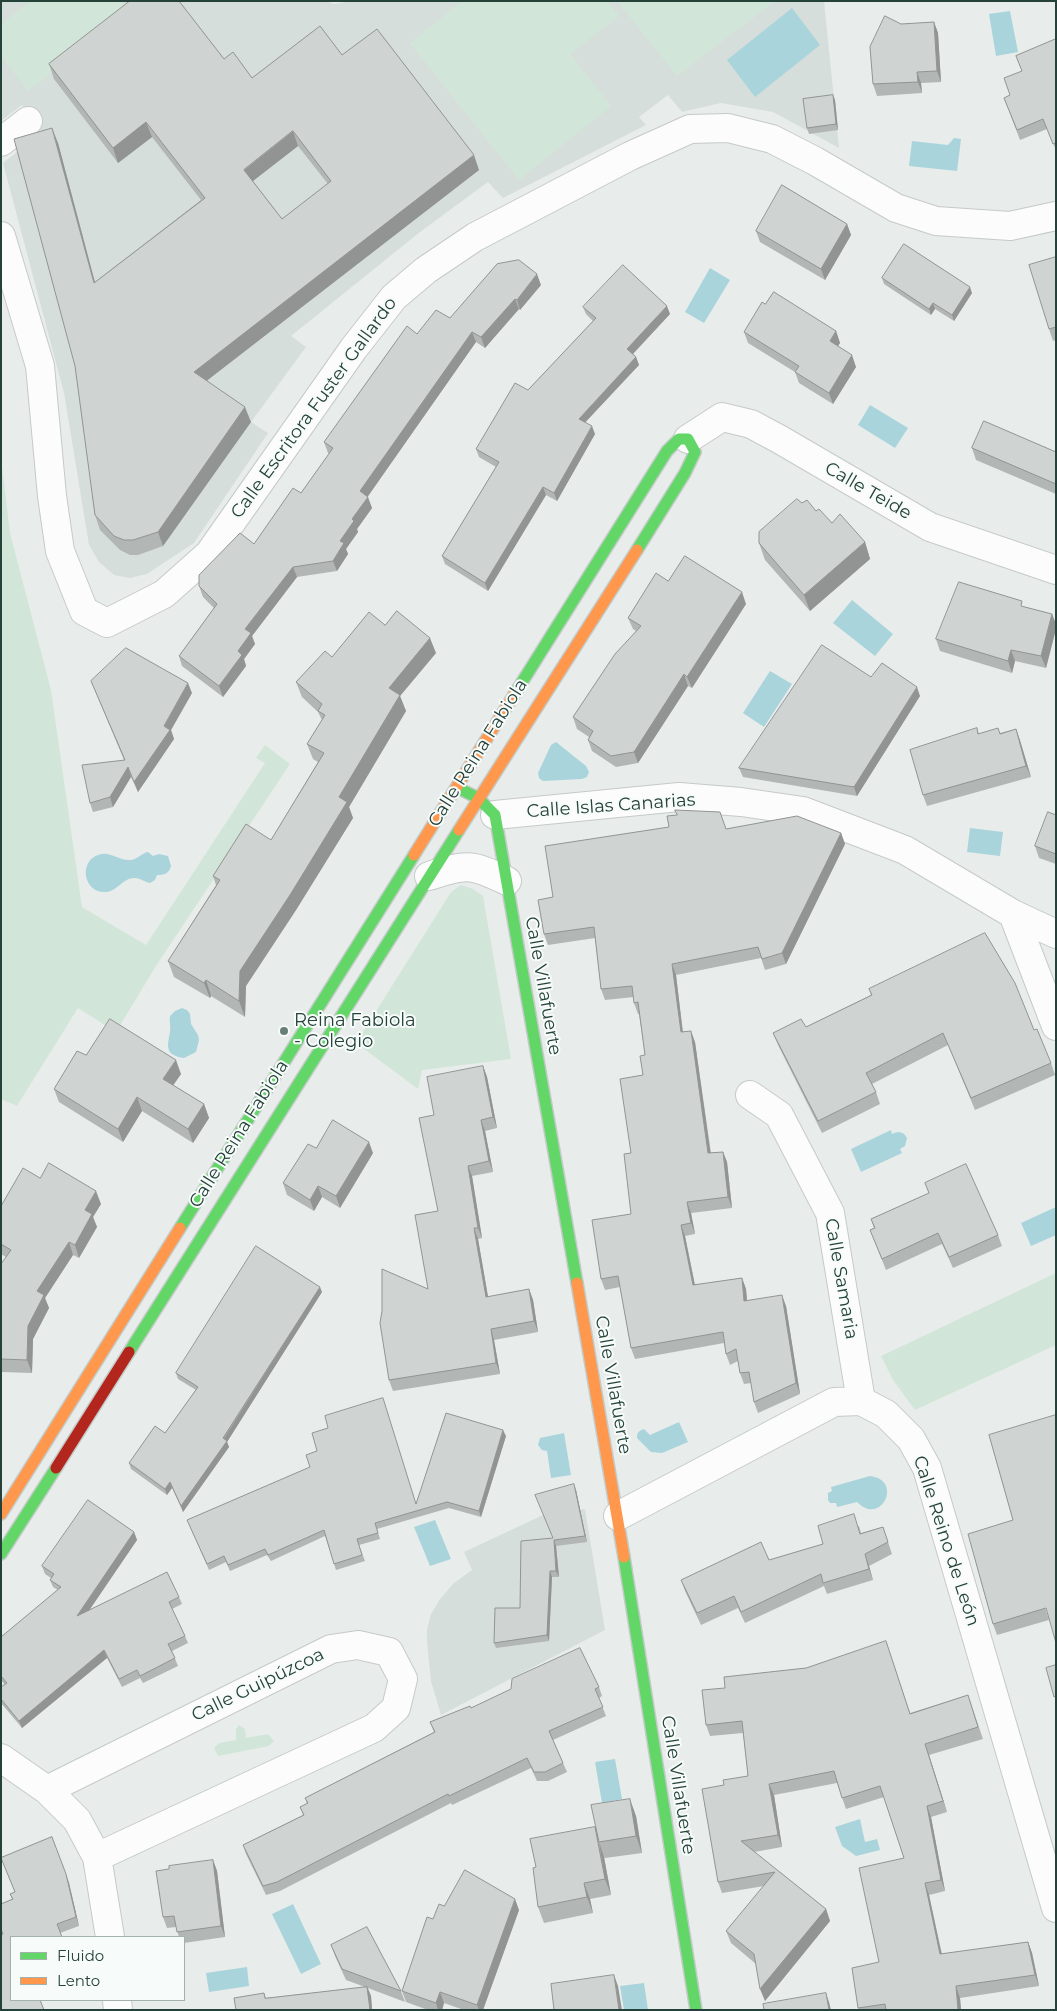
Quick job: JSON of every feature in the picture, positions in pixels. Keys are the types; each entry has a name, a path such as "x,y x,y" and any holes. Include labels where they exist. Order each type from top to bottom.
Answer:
{"street":[{"path":"1,142 28,121"},
{"name":"Calle Escritora Fuster Gallardo","path":"1,236 40,366 52,496 60,551 84,611 107,622 164,594 209,554 354,348 394,297 426,270 475,237 630,156 690,129 728,128 772,139 896,208 936,221 1010,226 1056,216"},
{"name":"Calle Teide","path":"688,439 722,417 751,424 930,526 1056,570"},
{"name":"Calle Reina Fabiola","path":"1,1514 667,451 679,439 688,439 695,452 685,473 487,807 428,876 1,1554"},
{"path":"457,786 487,807"},
{"name":"Calle Islas Canarias","path":"487,807 678,797 741,802 803,811 905,850 1013,914 1056,934"},
{"name":"Calle Villafuerte","path":"487,807 507,881 618,1516 696,2010"},
{"path":"428,876 459,866 481,868 507,881"},
{"path":"1013,914 1056,1026"},
{"name":"Calle Samaria","path":"750,1095 779,1115 830,1212 861,1401"},
{"name":"Calle Reino de León","path":"618,1516 834,1402 861,1401 886,1414 911,1439 927,1468 1056,1908"},
{"name":"Calle Guipúzcoa","path":"47,1790 331,1649 358,1645 389,1652 403,1679 396,1708 374,1728 97,1857"},
{"path":"1,1758 47,1790 77,1820 97,1857 110,1936"}],"shaded area":[{"path":"1,1 326,1 334,4 351,1 824,1 839,148 773,112 721,103 682,112 668,95 639,117 646,125 503,198 488,182 420,232 291,336 306,347 251,422 268,433 194,543 147,574 130,578 114,575 99,562 89,545 64,393 3,163 42,132 22,105 1,121"},
{"path":"585,1509 605,1630 441,1715 431,1681 427,1629 431,1614 440,1599 454,1583 472,1570 464,1552 543,1515"}],"green space":[{"path":"31,1 121,1 130,13 28,91 1,56 1,24"},
{"path":"462,1 607,1 619,16 570,54 611,106 519,180 410,43"},
{"path":"617,1 775,1 677,76"},
{"path":"1,458 10,533 51,690 82,907 146,945 265,763 256,758 265,745 290,764 156,966 116,1032 78,1008 17,1106 1,1099"},
{"path":"461,885 473,889 483,896 511,1059 422,1070 418,1089 356,1043 451,892"},
{"path":"1056,1273 1056,1345 915,1410 893,1380 881,1356"},
{"path":"239,1725 245,1729 246,1738 268,1734 274,1741 269,1746 218,1756 214,1748 219,1743 236,1740 236,1729"}],"water":[{"path":"792,8 820,45 755,97 727,60"},
{"path":"1010,11 1018,52 996,56 989,14"},
{"path":"954,138 961,139 957,171 909,166 912,141 948,145"},
{"path":"710,268 730,280 704,323 685,312"},
{"path":"870,405 908,428 895,448 858,425"},
{"path":"852,600 893,634 875,656 833,623"},
{"path":"770,671 792,684 764,727 743,713"},
{"path":"556,742 586,766 589,772 587,777 582,779 543,781 539,778 538,773 551,745"},
{"path":"970,828 1003,832 1000,856 967,852"},
{"path":"148,852 153,856 159,854 168,856 171,866 168,872 157,875 155,880 150,883 131,878 113,890 105,892 92,888 88,883 86,870 88,864 98,855 106,854 131,860"},
{"path":"182,1008 190,1014 191,1024 199,1040 196,1052 184,1058 173,1055 168,1046 170,1016"},
{"path":"891,1130 892,1134 901,1132 907,1138 905,1146 900,1149 902,1153 861,1172 851,1149"},
{"path":"1056,1207 1056,1235 1031,1246 1021,1223"},
{"path":"679,1422 688,1442 662,1453 651,1452 637,1438 638,1432 644,1429 650,1435"},
{"path":"564,1433 571,1475 551,1478 547,1451 542,1450 538,1445 540,1438"},
{"path":"870,1476 880,1479 886,1485 887,1493 881,1506 874,1509 866,1508 857,1502 837,1507 836,1503 830,1503 828,1500 828,1493 832,1491 831,1487"},
{"path":"435,1520 451,1559 430,1566 414,1527"},
{"path":"615,1759 622,1799 602,1803 595,1762"},
{"path":"860,1819 865,1842 877,1839 880,1850 856,1856 842,1846 835,1827"},
{"path":"293,1904 321,1964 301,1974 272,1914"},
{"path":"247,1967 249,1986 209,1992 206,1973"},
{"path":"644,1983 648,2010 624,2010 620,1986"}],"building":[{"path":"130,1 179,1 224,59 233,52 252,78 320,26 342,55 377,29 474,155 194,372 245,407 158,532 133,540 124,540 114,536 95,515 75,366 14,139 52,128 94,283 205,198 146,122 113,148 49,64","holes":["293,131 331,181 282,219 244,170"]},
{"path":"885,16 901,24 934,22 937,71 917,72 918,82 873,84 870,47"},
{"path":"1056,39 1056,143 1053,144 1043,119 1017,130 1004,98 1010,95 1004,78 1022,71 1016,56"},
{"path":"833,95 836,124 807,128 803,99"},
{"path":"782,185 847,224 821,269 756,231"},
{"path":"904,244 970,287 952,315 933,303 929,309 882,278"},
{"path":"1056,257 1056,327 1049,329 1029,265"},
{"path":"519,260 537,274 517,300 515,299 481,337 472,332 360,491 368,497 352,519 354,521 340,541 344,543 333,561 293,567 245,629 251,633 238,651 242,655 219,686 179,656 217,604 199,586 199,575 240,533 254,544 293,488 301,493 333,448 324,442 407,326 417,334 436,310 450,318 497,264"},
{"path":"623,265 667,306 627,349 636,357 579,419 592,426 554,493 543,487 485,583 442,556 499,462 476,449 515,383 528,390 596,318 583,307"},
{"path":"774,292 836,331 830,341 852,355 829,393 795,372 799,366 744,332 762,302 765,304"},
{"path":"984,421 1056,452 1056,484 972,448"},
{"path":"797,499 802,503 807,500 816,511 819,509 832,523 840,514 865,542 804,595 759,543 759,532"},
{"path":"685,556 742,592 687,677 684,674 634,752 611,756 588,740 593,731 573,717 615,654 641,626 628,618 656,573 668,581"},
{"path":"959,582 1022,601 1021,606 1052,614 1041,656 1011,650 1008,661 936,639"},
{"path":"397,611 430,638 389,688 400,695 339,797 347,802 290,895 240,971 239,1001 206,980 204,983 168,961 220,880 213,876 246,824 271,840 324,753 307,744 325,715 318,711 322,704 296,682 325,651 332,657 369,612 385,625"},
{"path":"822,645 871,677 882,663 917,687 854,787 739,768"},
{"path":"126,648 188,683 164,726 170,730 134,782 128,767 110,797 90,803 82,765 125,760 91,681"},
{"path":"977,728 978,734 998,728 1000,734 1016,729 1026,766 923,795 910,750"},
{"path":"675,810 720,812 726,829 797,816 841,833 782,953 762,959 758,947 672,964 681,1032 691,1031 708,1153 723,1152 728,1197 687,1202 691,1223 681,1225 693,1285 742,1278 744,1301 782,1295 796,1383 754,1402 749,1372 740,1373 736,1349 726,1354 723,1332 631,1348 618,1276 601,1279 592,1220 631,1214 624,1154 631,1153 620,1079 643,1075 640,1056 645,1055 638,1002 634,1003 632,986 601,989 594,927 544,934 538,900 553,897 545,846 669,827 667,816 677,815"},
{"path":"1048,812 1056,815 1056,854 1035,846"},
{"path":"985,933 1015,983 1034,1030 1037,1029 1051,1063 971,1098 943,1033 866,1073 876,1092 818,1121 773,1033 801,1019 806,1027 872,995 869,989"},
{"path":"110,1019 176,1060 163,1079 204,1104 188,1129 137,1097 118,1129 54,1089 77,1051 86,1055"},
{"path":"483,1066 493,1117 481,1120 489,1161 468,1166 478,1228 474,1228 486,1297 529,1289 534,1321 491,1329 496,1363 389,1380 380,1323 382,1311 382,1269 428,1289 415,1215 438,1211 419,1118 434,1115 427,1077"},
{"path":"333,1120 369,1142 336,1196 318,1186 310,1200 283,1183 308,1144 316,1148"},
{"path":"49,1163 96,1191 85,1210 92,1214 75,1245 69,1242 37,1291 44,1295 28,1326 27,1360 1,1359 1,1264 11,1250 1,1244 1,1206 23,1168 40,1178"},
{"path":"966,1164 998,1235 949,1257 938,1233 882,1259 870,1230 875,1228 871,1219 929,1193 925,1183"},
{"path":"256,1246 320,1287 223,1438 227,1441 181,1506 170,1482 165,1489 129,1463 155,1426 165,1433 198,1387 176,1373"},
{"path":"383,1398 416,1504 446,1413 503,1430 479,1511 447,1502 375,1523 378,1533 357,1539 362,1555 334,1564 324,1530 268,1555 265,1549 228,1565 224,1556 207,1564 187,1520 310,1467 306,1455 317,1451 312,1433 328,1428 325,1416"},
{"path":"1056,1415 1056,1643 1046,1608 993,1624 968,1534 1013,1520 989,1435"},
{"path":"574,1484 585,1536 554,1540 556,1571 550,1571 547,1635 494,1643 495,1608 520,1608 521,1541 553,1538 535,1495"},
{"path":"88,1500 134,1532 77,1616 167,1572 179,1597 169,1602 185,1636 168,1644 175,1658 140,1676 137,1670 119,1679 104,1650 19,1721 1,1699 1,1687 7,1683 1,1676 1,1637 61,1587 50,1580 54,1574 42,1566"},
{"path":"854,1514 860,1534 883,1527 888,1542 865,1554 869,1569 823,1583 821,1574 741,1612 734,1596 697,1613 681,1580 761,1542 769,1560 823,1544 818,1526"},
{"path":"886,1641 910,1714 968,1695 978,1727 925,1744 943,1801 927,1806 941,1880 925,1883 940,1954 1028,1942 1035,1975 956,1986 958,2010 886,2010 885,2004 858,2008 852,1968 879,1962 859,1868 904,1858 880,1786 842,1798 834,1771 769,1784 778,1835 741,1841 826,1909 760,1989 754,1954 726,1931 775,1872 718,1882 702,1789 724,1785 723,1780 748,1776 742,1721 706,1725 702,1690 725,1688 724,1677 806,1668"},
{"path":"580,1648 599,1687 595,1689 603,1707 549,1731 563,1763 545,1772 534,1772 527,1758 449,1796 448,1794 277,1882 263,1886 243,1845 304,1815 300,1807 308,1803 305,1798 435,1732 430,1722 470,1706 471,1708 511,1689 512,1679"},
{"path":"1056,1665 1056,1696 1054,1697 1046,1668"},
{"path":"630,1799 636,1836 599,1842 591,1805"},
{"path":"595,1827 605,1879 584,1883 587,1897 538,1907 533,1868 536,1867 530,1839"},
{"path":"52,1837 66,1874 76,1917 57,1924 62,1936 10,1936 10,2001 40,2001 44,2010 1,2010 1,1935 3,1934 1,1929 1,1904 13,1899 10,1894 15,1892 1,1858"},
{"path":"213,1860 221,1926 177,1932 174,1916 163,1917 156,1871 169,1869 169,1866"},
{"path":"465,1870 515,1899 477,2005 440,1992 436,2003 402,1991 427,1917 433,1919 439,1904 444,1906"},
{"path":"367,1927 401,1991 342,1969 331,1945"},
{"path":"614,1975 619,2010 554,2010 551,1984"},
{"path":"367,1987 370,2010 236,2010 234,1998 264,1993 265,1998"},
{"path":"826,1993 829,2010 764,2010 763,2004"}],"traffic: fast":[{"path":"514,695 667,451 679,439 688,439 695,452 685,473 637,550"},
{"path":"462,790 478,798 495,815 577,1283"},
{"path":"129,1352 459,830"},
{"path":"180,1228 414,855"},
{"path":"1,1554 56,1468"},
{"path":"624,1557 696,2010"}],"traffic: slow":[{"path":"459,830 637,550"},
{"path":"414,855 514,695"},
{"path":"1,1514 180,1228"},
{"path":"577,1283 624,1557"}],"traffic: jam":[{"path":"56,1468 129,1352"}],"place":[{"name":"Reina Fabiola - Colegio","path":"284,1031"}]}
